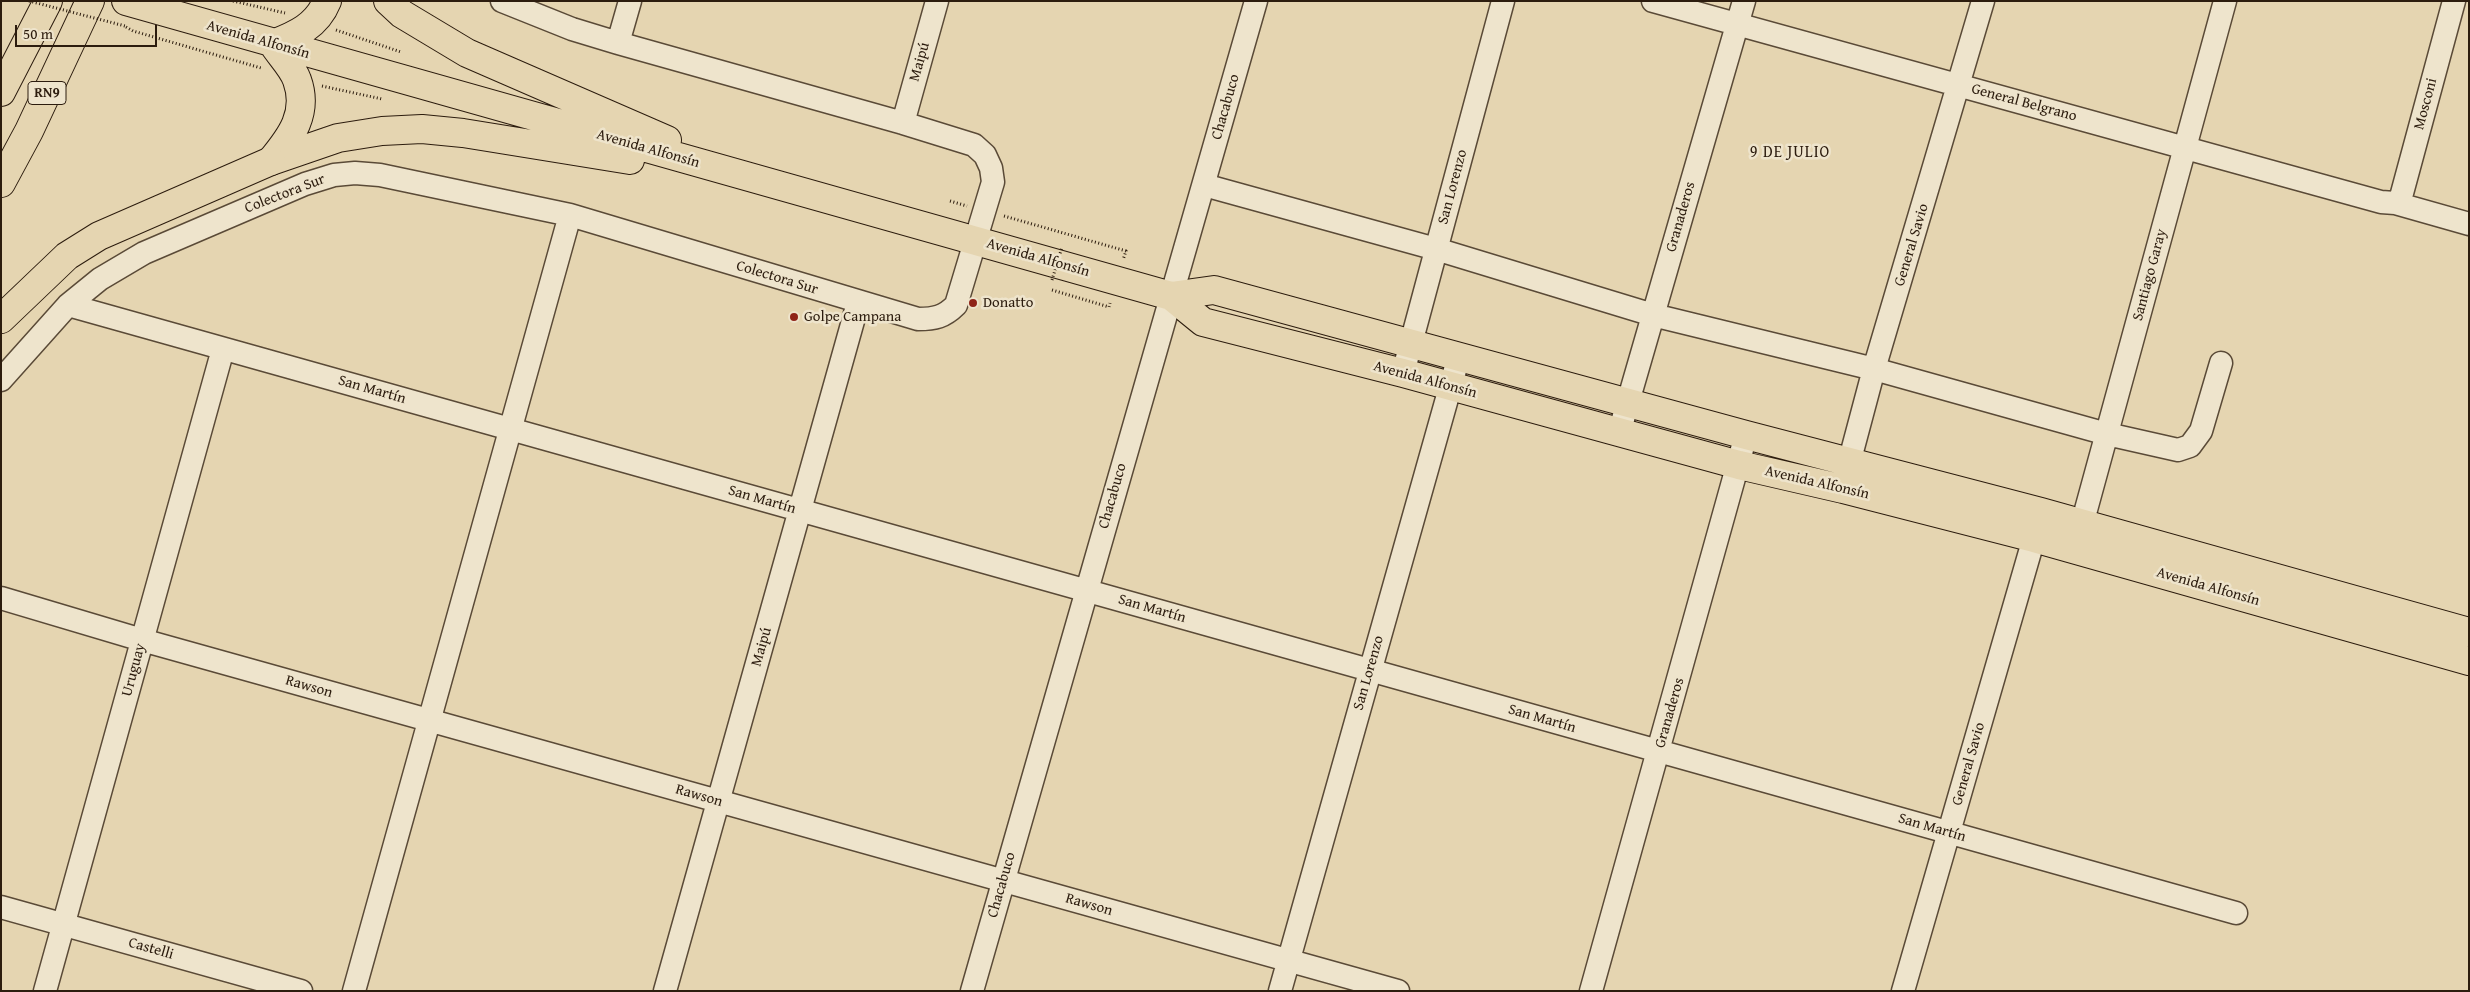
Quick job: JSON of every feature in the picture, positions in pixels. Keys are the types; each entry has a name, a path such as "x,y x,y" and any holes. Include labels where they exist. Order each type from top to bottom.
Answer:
{"main road":[{"name":"RN9","path":"1,92 48,1"},
{"name":"RN9","path":"1,183 29,131 90,1"},
{"path":"271,160 290,138 299,117 300,96 309,82 273,44 310,27 323,10 327,1"},
{"path":"388,1 402,14 467,54 752,178"},
{"name":"Avenida Alfonsín","path":"131,11 273,44 977,240 1171,296 1204,322 1403,373 1739,465 1843,489 2034,538 2078,537 2469,632"},
{"path":"1,319 67,256 99,236 271,160 338,138 382,131 422,129 463,133 752,178"},
{"name":"Avenida Alfonsín","path":"1171,296 1214,290 1746,436 1850,461 2078,537 2469,661"}],"street":[{"name":"Colectora Sur","path":"1,380 68,305 100,279 144,253 305,184 334,175 355,173 380,175 570,216 858,303 918,319 934,319 947,314 956,305 977,240 992,182 991,168 984,154 974,145 572,29 502,1"},
{"path":"618,43 630,1"},
{"name":"Maipú","path":"903,123 937,1"},
{"name":"Chacabuco","path":"972,991 1256,1"},
{"name":"San Lorenzo","path":"1403,373 1503,1"},
{"name":"General Belgrano","path":"1653,1 2381,202 2395,203 2469,224"},
{"name":"Granaderos","path":"1619,432 1744,1"},
{"name":"General Savio","path":"1843,489 1874,369 1960,86 1983,1"},
{"name":"Santiago Garay","path":"2078,537 2225,1"},
{"name":"Mosconi","path":"2395,203 2401,197 2454,1"},
{"path":"1204,185 1436,249 1653,315 1874,369 2107,434 2178,450 2190,446 2201,432 2220,363"},
{"path":"354,991 570,216"},
{"name":"Maipú","path":"665,991 858,303"},
{"name":"San Martín","path":"68,305 2236,913"},
{"name":"Uruguay","path":"45,991 223,349"},
{"name":"San Lorenzo","path":"1280,991 1459,356"},
{"name":"Granaderos","path":"1591,991 1746,436"},
{"name":"General Savio","path":"1903,991 2034,538"},
{"name":"Rawson","path":"1,598 142,640 1398,991"},
{"name":"Castelli","path":"1,907 301,991"}],"path":[{"path":"29,1 131,11 133,31 309,82"},
{"path":"233,1 292,14"},
{"path":"950,201 1126,251 1123,260 1114,258"},
{"path":"1052,280 1063,245"}],"place":[{"name":"Donatto","path":"973,303"},
{"name":"Golpe Campana","path":"794,317"}],"district":[{"name":"9 DE JULIO","path":"1790,153"}]}
